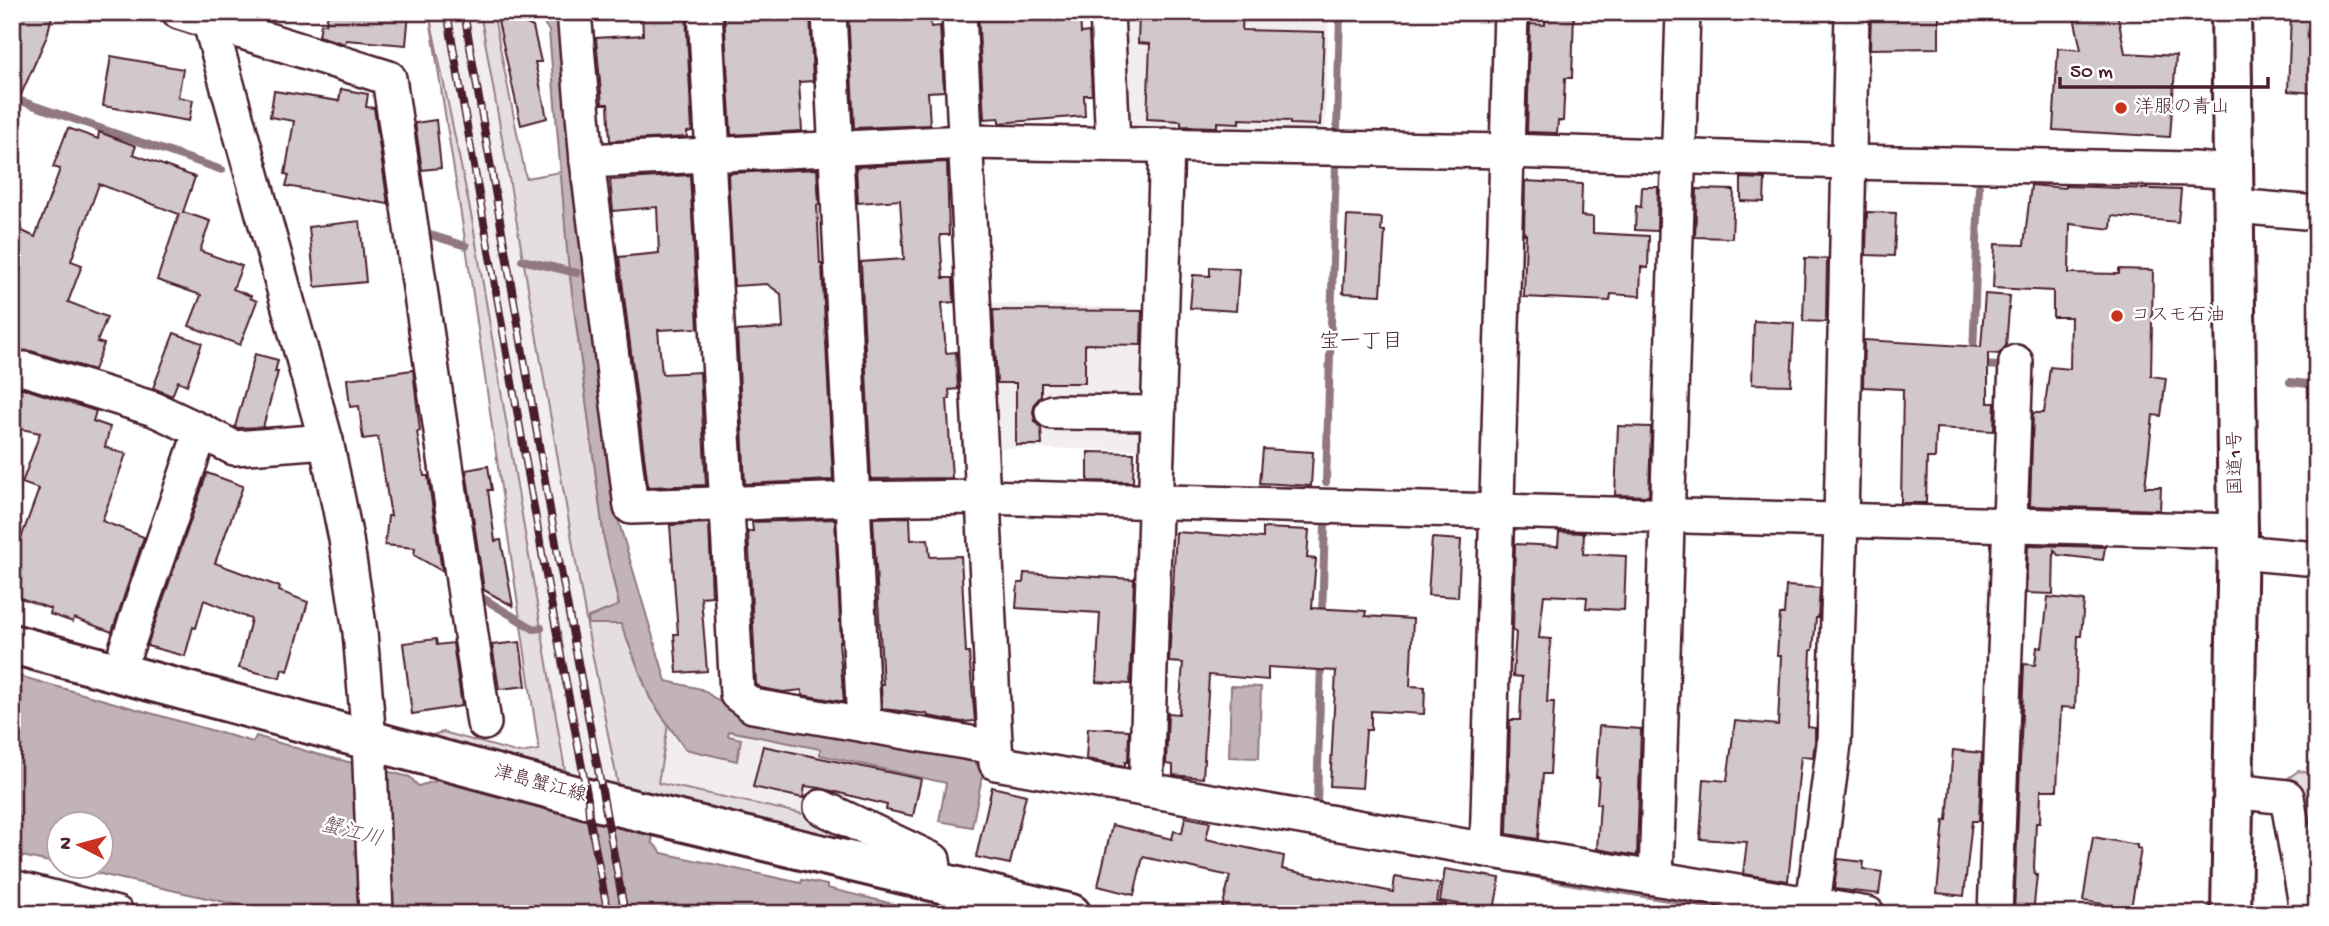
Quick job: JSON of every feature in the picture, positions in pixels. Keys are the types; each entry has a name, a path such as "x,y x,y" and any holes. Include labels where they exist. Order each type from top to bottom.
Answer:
{"main road":[{"name":"国道1号","path":"2231,12 2238,541 2231,914"},
{"name":"津島蟹江線","path":"12,644 369,750 588,799 1070,914"}],"street":[{"path":"574,12 587,161 631,507 981,497 2010,525 2238,541 2317,559"},
{"path":"705,12 737,694 753,706 995,747"},
{"path":"829,12 864,725"},
{"path":"959,12 996,764 1868,914"},
{"path":"1107,12 1114,144"},
{"path":"1487,850 1511,12"},
{"path":"1656,878 1683,12"},
{"path":"1814,904 1834,744 1852,12"},
{"path":"198,15 326,441 346,539 360,632 369,750 376,914"},
{"path":"198,15 389,78 484,723"},
{"path":"587,161 965,142 1507,151 1849,162 2180,168 2234,189 2317,213"},
{"path":"1146,790 1167,145"},
{"path":"1995,914 2016,362"},
{"path":"12,369 25,369 154,409 234,448 326,441"},
{"path":"1052,412 1158,413"},
{"path":"126,649 201,430"},
{"path":"2233,791 2287,797 2305,899 2305,914"},
{"path":"821,807 933,860 936,882"},
{"path":"12,887 117,914"}],"shaded area":[{"path":"429,12 472,219 567,782 418,739 443,732 519,753 539,750"},
{"path":"431,12 480,12 589,637 620,795 567,782 472,219"},
{"path":"480,12 493,12 526,178 561,172 568,261 604,539 619,606 588,617 588,624 621,624 650,698 668,725 658,783 818,817 903,855 620,795 589,637"},
{"path":"1122,12 1329,12 1325,134 1137,130 1129,118"},
{"path":"989,303 1152,309 1146,450 993,448"},
{"path":"668,725 685,749 736,761 728,736 729,727 821,749 820,755 831,758 818,817 658,783"},
{"path":"2298,771 2317,774 2317,898 2283,782"}],"water":[{"path":"513,12 559,12 584,271 619,523 666,681 701,689 738,714 970,755 980,769 1289,821 1801,914 1743,914 1568,884 1287,829 982,777 972,827 939,821 946,783 820,755 820,749 729,731 728,736 741,739 737,761 685,749 650,698 621,624 589,624 588,618 619,605 604,539 568,261 549,31 543,22"},
{"name":"蟹江川","path":"12,674 253,742 256,736 410,777 418,786 439,780 537,802 653,834 652,842 662,853 801,883 802,880 827,885 827,888 935,914 278,914 116,878 116,810 46,810 46,861 12,854"},
{"path":"1231,686 1261,687 1259,758 1229,757"}],"building":[{"path":"12,12 53,12 47,36 12,115"},
{"path":"328,12 409,12 406,45 346,40 345,44 319,36 321,24 326,24"},
{"path":"496,12 504,12 533,27 541,62 535,62 547,118 521,125"},
{"path":"642,12 686,12 692,131 687,132 687,137 610,141 608,104 602,104 596,38 643,35"},
{"path":"724,12 752,12 752,15 810,12 813,81 799,82 802,131 731,135"},
{"path":"848,12 930,12 931,27 940,26 944,91 928,92 930,125 854,128"},
{"path":"978,12 1080,12 1081,33 1089,32 1092,95 1084,95 1085,116 999,123 999,118 984,119"},
{"path":"1139,12 1243,12 1242,30 1324,32 1320,125 1239,119 1239,123 1217,122 1217,127 1181,126 1181,121 1147,119 1150,44 1138,43"},
{"path":"1545,12 1574,12 1572,78 1565,78 1563,121 1558,121 1557,133 1527,132 1530,24 1545,25"},
{"path":"1871,12 1939,12 1939,48 1870,49"},
{"path":"2073,12 2117,12 2125,53 2176,56 2170,137 2053,130 2058,48 2081,50"},
{"path":"2291,14 2317,15 2315,93 2288,91"},
{"path":"111,56 183,69 178,97 193,100 189,121 103,106"},
{"path":"341,89 368,94 366,107 374,108 388,204 286,186 289,175 285,174 294,121 270,117 274,91 339,101"},
{"path":"436,120 441,168 422,170 415,123"},
{"path":"68,128 98,139 99,132 136,146 133,154 195,177 183,212 210,221 200,251 242,266 233,289 257,301 240,345 189,326 201,295 157,280 179,214 99,184 71,261 82,265 68,302 107,317 97,342 104,344 94,370 31,351 12,350 12,226 35,237 60,169 53,167"},
{"path":"947,162 949,235 940,235 943,278 953,278 954,302 942,303 946,353 956,352 958,389 949,390 950,399 947,399 952,478 871,479 861,262 904,259 900,200 858,203 856,167"},
{"path":"817,169 833,480 745,484 737,331 783,328 781,294 767,284 734,286 728,175"},
{"path":"690,175 698,328 658,330 662,374 700,372 706,485 648,487 619,257 659,253 657,207 613,211 610,180"},
{"path":"1741,178 1765,179 1764,202 1741,201"},
{"path":"1525,181 1582,184 1581,216 1593,217 1593,233 1649,236 1648,268 1641,267 1640,296 1611,294 1610,301 1524,297"},
{"path":"2031,185 2181,190 2178,222 2112,216 2111,229 2070,224 2069,273 2119,274 2119,269 2153,270 2151,376 2166,378 2161,416 2153,415 2145,487 2161,487 2160,510 2030,506 2033,413 2044,413 2050,367 2070,369 2071,317 2053,317 2053,291 1993,288 1995,244 2024,245"},
{"path":"1642,187 1658,187 1657,231 1635,230 1636,206 1641,207"},
{"path":"1697,189 1734,190 1732,238 1695,237"},
{"path":"1867,212 1896,213 1894,256 1866,255"},
{"path":"1347,216 1382,218 1381,231 1385,231 1381,295 1343,293"},
{"path":"360,221 366,282 315,287 309,227"},
{"path":"1805,258 1827,259 1826,322 1803,321"},
{"path":"1210,267 1239,269 1236,311 1190,308 1193,275 1210,276"},
{"path":"1985,294 2010,296 2006,346 1999,354 1988,353 1988,403 1995,403 1994,431 1936,428 1935,458 1927,458 1926,503 1901,503 1903,389 1863,387 1864,340 1981,347"},
{"path":"993,310 1142,311 1141,345 1085,344 1085,383 1041,383 1041,396 1035,403 1033,412 1035,421 1041,428 1042,445 1016,445 1016,383 997,383"},
{"path":"1754,321 1794,323 1791,385 1752,384"},
{"path":"174,333 202,343 187,385 178,381 172,396 153,388"},
{"path":"255,354 278,360 275,372 278,372 263,427 238,428 235,427"},
{"path":"413,370 420,431 417,432 424,476 428,476 442,571 414,555 415,548 385,545 388,516 391,516 378,437 363,439 359,406 350,407 347,379"},
{"path":"12,388 22,388 96,411 93,421 110,427 105,447 126,454 102,521 144,537 112,632 74,618 73,622 50,614 51,609 12,595 12,541 19,544 39,489 22,483 40,433 12,427"},
{"path":"1618,426 1651,427 1649,496 1615,495"},
{"path":"1263,449 1313,452 1311,486 1260,483"},
{"path":"1088,452 1134,453 1133,482 1088,481"},
{"path":"488,466 492,490 488,490 495,541 501,540 513,606 484,590 466,470"},
{"path":"207,473 243,486 215,563 280,587 279,591 308,602 288,671 282,669 280,678 239,668 251,619 204,600 185,656 147,646"},
{"path":"910,517 911,540 928,539 930,557 961,556 966,653 969,653 975,721 962,722 927,714 882,709 883,684 873,518"},
{"path":"835,519 844,702 802,695 802,690 783,692 761,688 756,684 748,531 753,531 752,522"},
{"path":"709,523 712,596 701,597 707,671 677,673 674,634 678,634 670,525"},
{"path":"1263,528 1309,530 1307,558 1316,559 1312,608 1366,611 1365,616 1413,619 1410,686 1425,687 1424,714 1371,711 1371,730 1366,730 1362,788 1330,786 1336,671 1268,667 1268,680 1209,675 1203,778 1173,775 1173,765 1166,764 1168,713 1179,714 1183,663 1169,662 1176,532 1263,538"},
{"path":"1559,532 1584,533 1583,554 1626,556 1624,610 1586,608 1587,597 1544,595 1539,638 1551,639 1547,702 1554,702 1550,774 1543,774 1538,839 1507,834 1510,720 1520,720 1522,677 1513,676 1516,632 1513,631 1515,544 1558,546"},
{"path":"1432,538 1461,540 1458,597 1428,595"},
{"path":"2028,545 2105,547 2103,560 2058,555 2054,550 2053,594 2026,593"},
{"path":"1024,573 1134,579 1130,684 1096,682 1100,613 1016,608 1018,583 1023,583"},
{"path":"1786,586 1820,588 1818,618 1811,650 1808,727 1815,728 1815,742 1813,757 1801,756 1788,881 1743,874 1747,842 1700,839 1704,779 1727,781 1735,721 1778,725 1781,656 1777,656 1780,614 1784,614"},
{"path":"2048,597 2084,601 2081,636 2078,636 2075,708 2061,707 2057,790 2041,790 2040,823 2036,823 2034,867 2037,875 2033,914 2014,914 2024,664 2035,665 2037,647 2042,648"},
{"path":"436,639 437,645 453,643 462,706 412,714 403,643"},
{"path":"520,642 526,686 499,689 492,645"},
{"path":"1599,726 1641,729 1637,856 1597,849 1600,804 1597,804 1599,777 1596,777"},
{"path":"1088,728 1129,730 1128,762 1125,762 1125,766 1086,759"},
{"path":"763,746 921,779 913,816 886,810 887,805 820,788 805,786 803,798 753,787"},
{"path":"1953,750 1982,753 1979,821 1972,821 1964,896 1937,893"},
{"path":"992,787 1026,795 1010,864 976,857"},
{"path":"1185,817 1210,822 1206,839 1284,856 1282,869 1393,892 1395,877 1440,884 1437,902 1446,904 1445,914 1224,914 1225,910 1222,909 1230,876 1143,857 1134,895 1098,886 1112,825 1172,839 1174,831 1182,833"},
{"path":"2093,837 2137,845 2137,848 2141,849 2130,914 2103,911 2104,904 2083,901"},
{"path":"1838,859 1864,862 1863,869 1882,872 1879,894 1834,889"},
{"path":"1445,869 1500,878 1494,910 1440,901"}],"waterway":[{"path":"1337,130 1340,12"},
{"path":"12,98 222,170"},
{"path":"1326,482 1336,166"},
{"path":"1973,357 1979,187"},
{"path":"421,232 466,246"},
{"path":"522,260 577,273"},
{"path":"1978,365 2003,366"},
{"path":"2290,382 2317,385"},
{"path":"1322,617 1325,524"},
{"path":"476,594 534,629 541,628"},
{"path":"1317,805 1321,661"},
{"path":"2310,768 2317,769"}],"railway":[{"path":"447,12 608,914"},
{"path":"464,12 558,555 625,914"}],"place":[{"name":"洋服の青山","path":"2121,108"},
{"name":"コスモ石油","path":"2117,316"}],"district":[{"name":"宝一丁目","path":"1361,343"}]}
